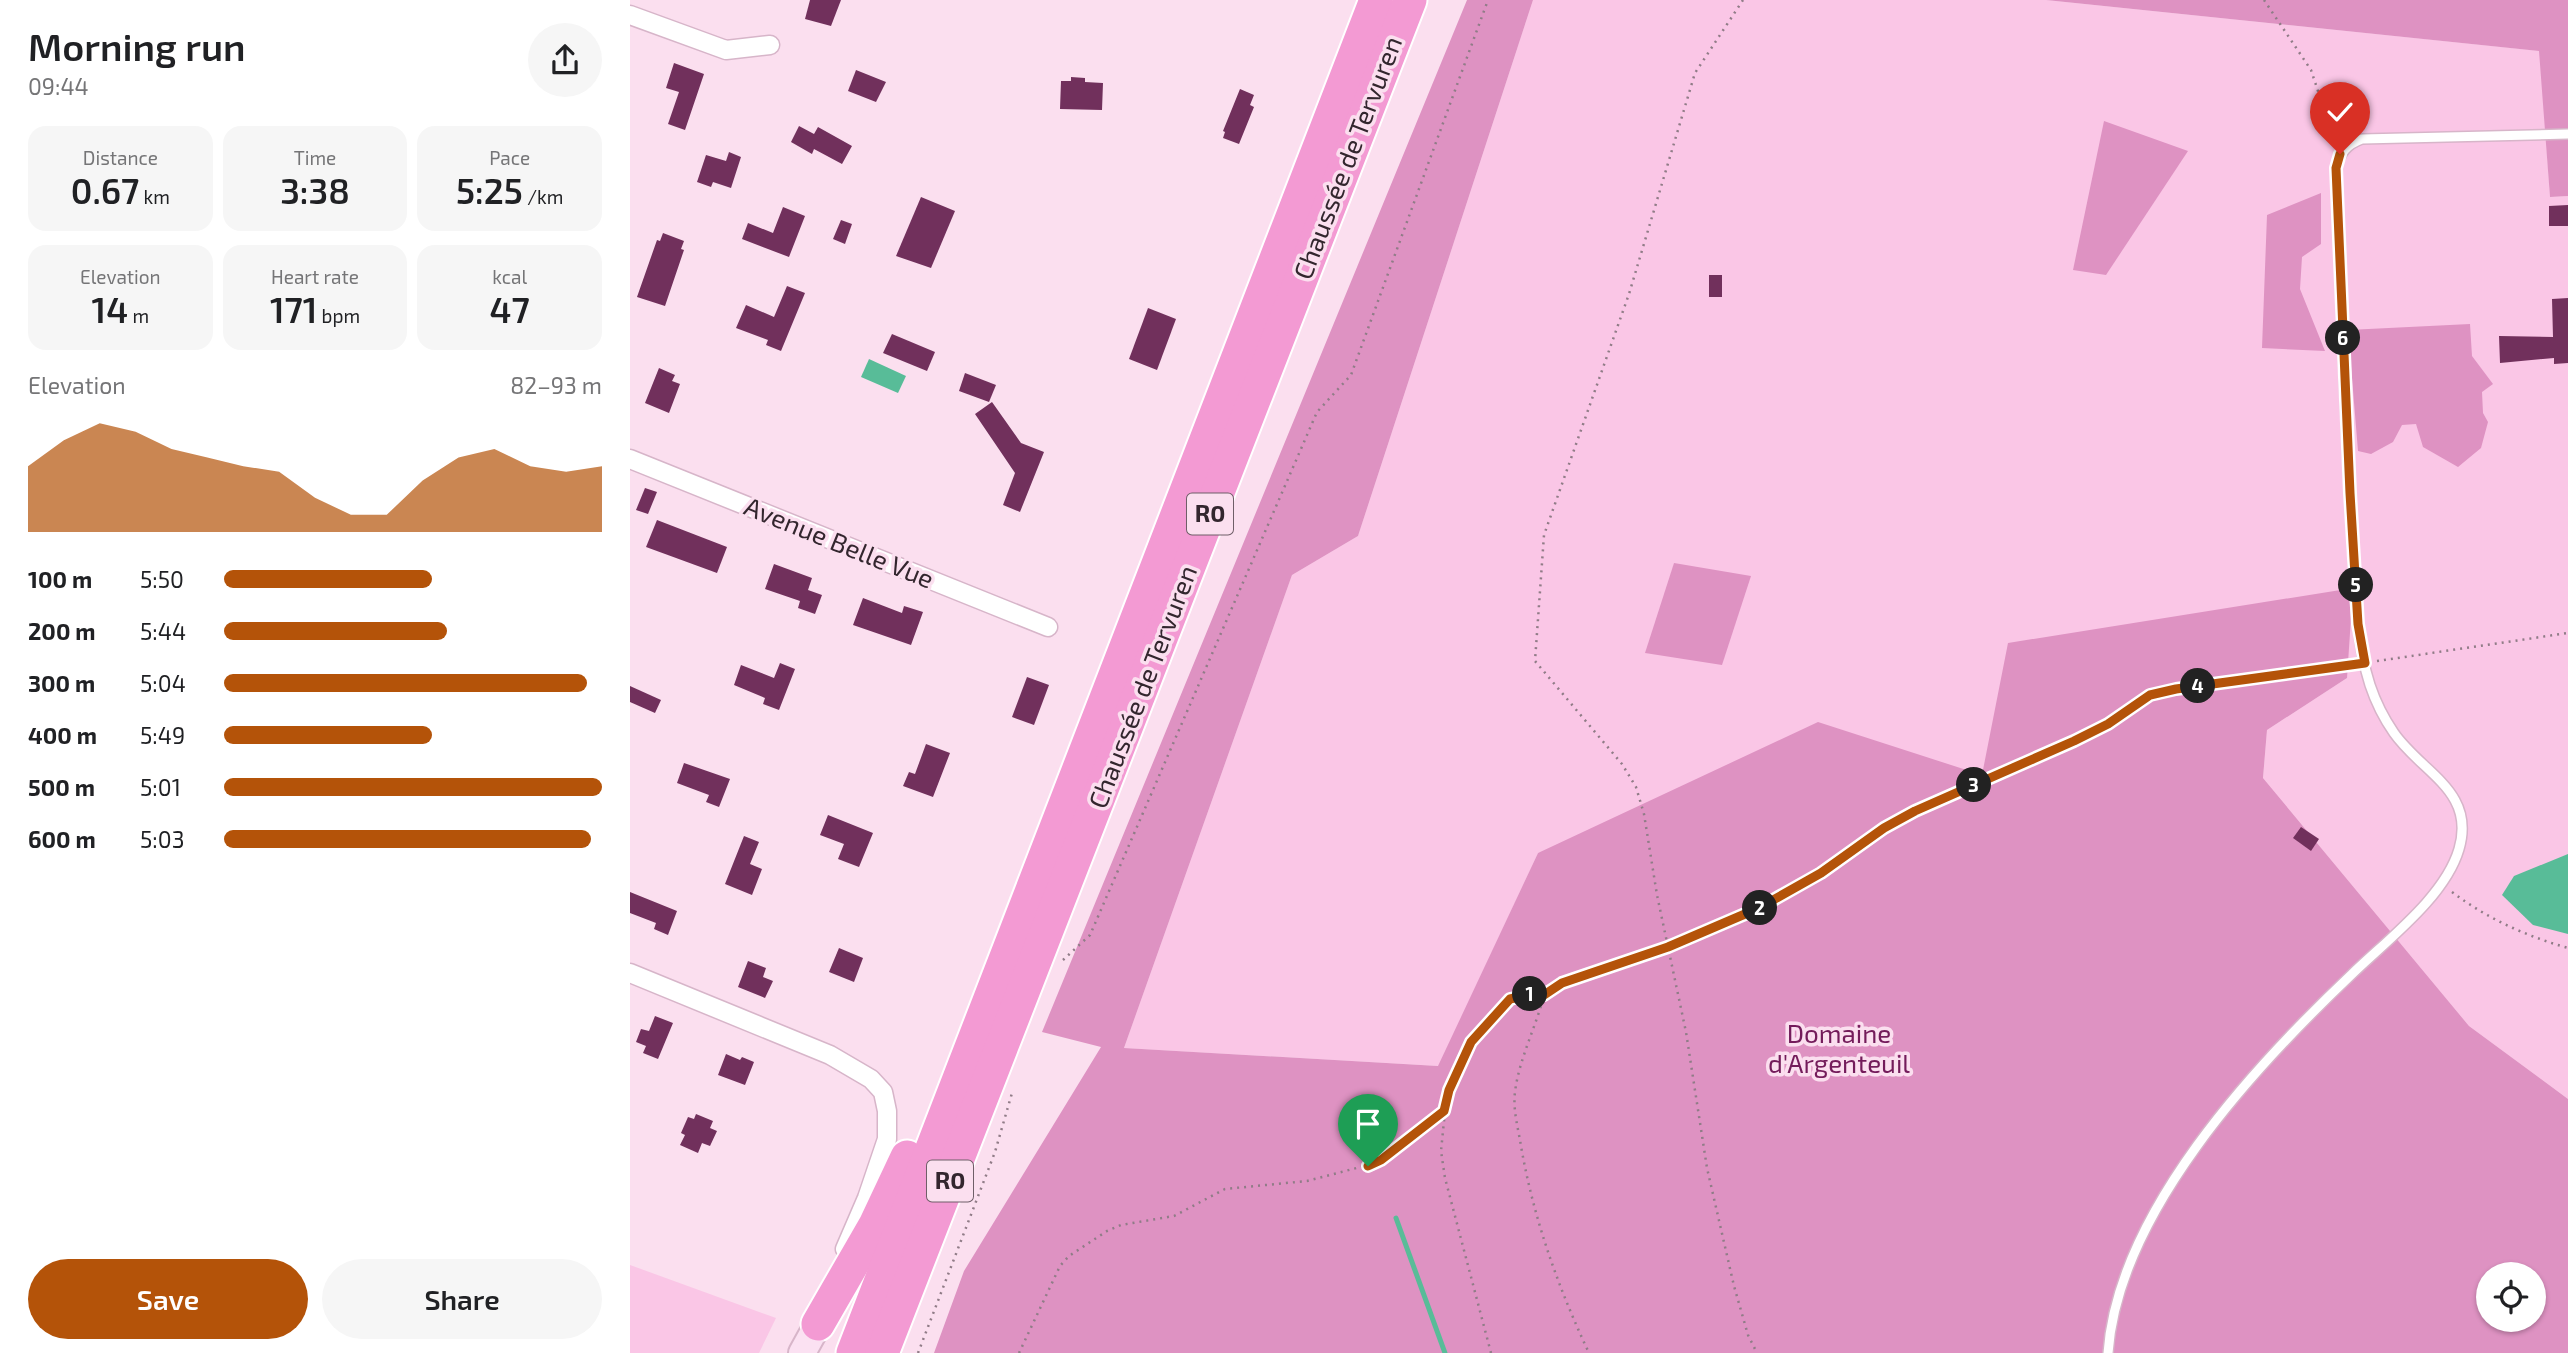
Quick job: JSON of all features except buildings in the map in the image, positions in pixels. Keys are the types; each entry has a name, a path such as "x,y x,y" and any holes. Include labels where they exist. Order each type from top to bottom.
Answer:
{"highway":[{"name":"Chaussée de Tervuren","path":"951,1097 1376,0"},
{"name":"Chaussée de Tervuren","path":"875,1346 1410,0"},
{"path":"818,1324 875,1226 920,1128 951,1097"},
{"name":"R0","path":"875,1346 951,1097"}],"street":[{"path":"630,15 726,50 770,45"},
{"name":"Avenue Belle Vue","path":"630,459 1048,627"},
{"path":"630,973 830,1055 871,1079 883,1092 887,1111 887,1139 818,1324 802,1353"}],"lane":[{"path":"2108,1353 2124,1277 2150,1219 2206,1134 2298,1025 2425,904 2453,868 2463,832 2462,813 2455,797 2394,733 2370,688 2365,663 2358,624 2350,493 2336,168 2340,154 2348,145 2362,139 2568,134"}],"path":[{"path":"1055,966 1090,935 1317,412 1351,375 1488,0"},
{"path":"1743,0 1695,73 1629,294 1544,535 1535,661 1622,764 1636,787 1644,814 1657,895 1686,1032 1713,1195 1734,1286 1748,1335 1758,1353"},
{"path":"2264,0 2311,71 2325,112 2362,139"},
{"path":"1491,1353 1445,1178 1441,1151 1444,1111 1449,1090 1471,1042 1510,999 1532,994 1544,995 1562,983 1668,947 1759,908 1821,873 1905,816 2074,741 2108,724 2150,695 2176,689 2568,633"},
{"path":"2441,884 2485,915 2528,936 2568,948"},
{"path":"1544,995 1515,1092 1515,1113 1524,1170 1537,1217 1567,1307 1589,1353"},
{"path":"918,1353 995,1152 1014,1082"},
{"path":"1019,1353 1060,1266 1069,1256 1107,1231 1174,1216 1224,1189 1307,1181 1368,1166 1381,1160 1444,1111"}],"shaded area":[{"path":"1533,0 2046,0 2540,51 2550,197 2568,196 2568,1099 2469,1026 2263,778 2267,730 2347,678 1983,775 1538,853 1439,1066 1124,1048 1292,575 1358,536"},
{"path":"869,359 906,376 898,393 861,377"},
{"path":"2568,854 2568,934 2533,925 2502,895 2514,876"},
{"path":"630,1265 776,1318 759,1353 630,1353"}],"green space":[{"name":"Domaine d'Argenteuil","path":"1467,0 1533,0 1358,536 1292,575 1124,1048 1438,1066 1538,853 1818,722 1982,775 2008,643 2353,588 2347,678 2267,730 2263,778 2469,1026 2568,1099 2568,1353 934,1353 964,1271 1101,1047 1042,1032"},
{"path":"2046,0 2568,0 2568,196 2550,197 2539,51"},
{"path":"2104,121 2188,151 2106,275 2073,270"},
{"path":"2321,193 2321,244 2302,257 2300,289 2325,351 2262,348 2267,215"},
{"path":"2470,324 2472,356 2493,384 2482,392 2483,413 2488,422 2481,448 2458,467 2423,447 2416,424 2402,425 2393,442 2371,454 2358,451 2348,330"},
{"path":"1674,563 1751,576 1722,665 1645,653"}],"waterway":[{"path":"1396,1218 1445,1353"}],"route":[{"path":"1368,1166 1393,1152 1444,1111 1449,1090 1471,1042 1510,999 1532,994 1544,995 1562,983 1668,947 1759,908 1821,873 1884,828 1915,811 2074,741 2108,724 2150,695 2176,689 2365,663 2358,624 2350,493 2336,168 2340,154"}]}
